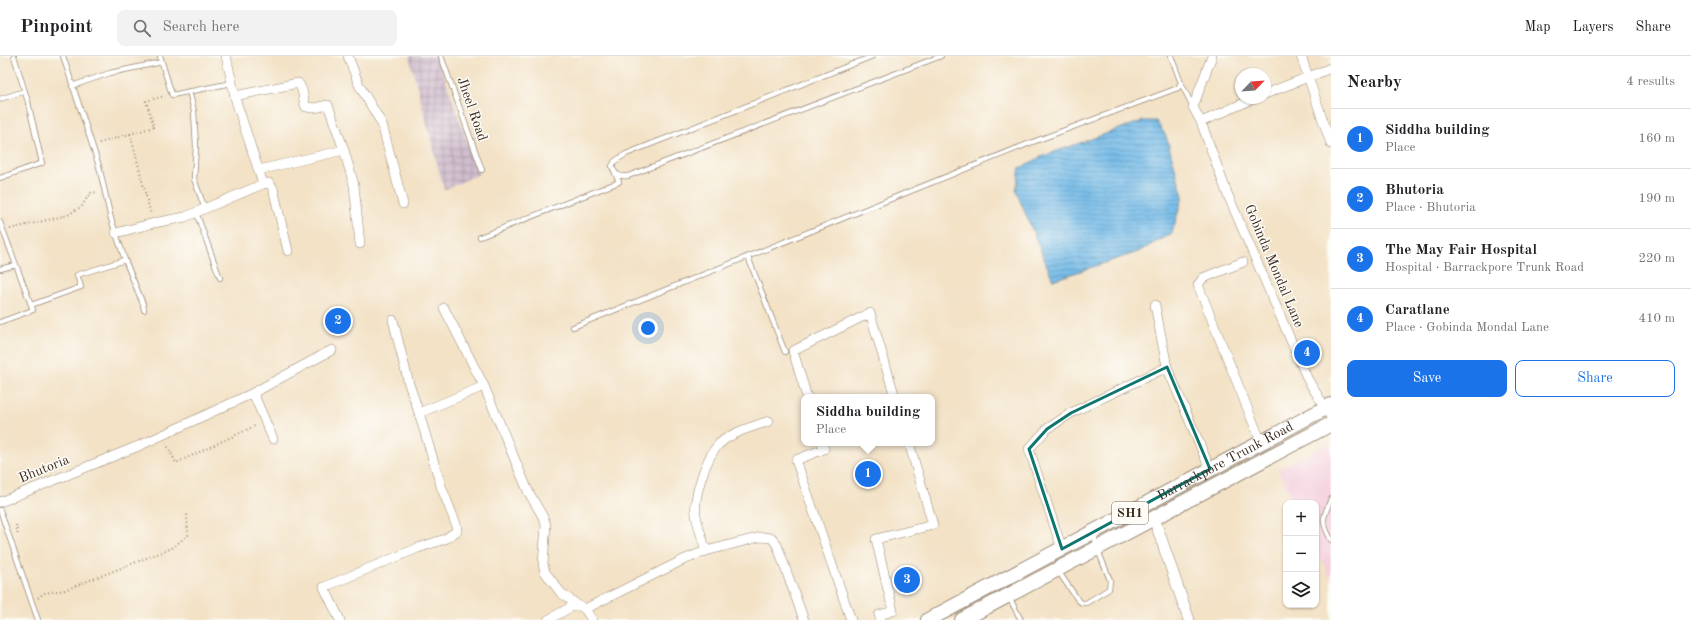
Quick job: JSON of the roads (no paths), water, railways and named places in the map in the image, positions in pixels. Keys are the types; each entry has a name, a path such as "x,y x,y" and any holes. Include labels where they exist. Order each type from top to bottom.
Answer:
{"main road":[{"name":"Barrackpore Trunk Road","path":"928,620 1261,442 1329,410"},
{"name":"Barrackpore Trunk Road","path":"962,620 1331,424"}],"street":[{"path":"226,56 235,96 260,170 263,184"},
{"path":"348,56 359,85 382,124 403,204"},
{"path":"1193,107 1212,56"},
{"path":"1301,56 1331,144"},
{"path":"1271,92 1331,68"},
{"path":"235,96 298,83 302,90 306,107 314,108 328,104 354,185 360,244"},
{"path":"1201,122 1242,104"},
{"name":"Gobinda Mondal Lane","path":"1193,107 1201,122 1227,193 1308,380 1329,410"},
{"path":"260,170 344,150"},
{"path":"116,233 185,217 263,184 269,183 273,188 288,251"},
{"path":"1243,262 1203,278 1198,285 1261,442"},
{"path":"1155,305 1168,367 1210,469"},
{"path":"444,308 484,386 528,491 539,509 546,525 543,564 545,572 561,593 585,609 592,620"},
{"path":"806,394 793,351 870,313 894,394"},
{"path":"340,620 324,587 418,548 445,539 457,531 456,524 441,486 410,384 393,320"},
{"name":"Bhutoria","path":"0,502 162,435 253,393 332,350"},
{"path":"1062,549 1029,450 1047,429 1071,413 1168,367"},
{"path":"419,413 484,386"},
{"path":"253,393 273,439"},
{"path":"706,551 696,514 696,500 708,463 714,450 733,435 769,421"},
{"path":"823,446 824,450 796,460 851,620"},
{"path":"881,620 879,615 893,611 876,539 933,525 910,446"},
{"path":"1154,518 1189,620"},
{"path":"585,609 683,560 706,551 760,537 772,538 777,545 804,620"},
{"path":"548,620 576,604"}],"lane":[{"path":"0,178 42,163 25,92 14,56"},
{"path":"63,56 92,145 116,233 144,310"},
{"path":"160,56 172,95 232,83"},
{"name":"Jheel Road","path":"441,56 482,170"},
{"path":"480,237 619,182 612,166 615,161 626,154 873,56"},
{"path":"615,173 620,176 628,176 941,56"},
{"path":"1171,56 1181,83 1193,107"},
{"path":"72,86 110,73 162,62"},
{"path":"573,327 748,258 821,226 1030,143 1178,88 1181,83"},
{"path":"189,91 194,111 196,146 194,179 201,211 220,278"},
{"path":"0,99 25,92"},
{"path":"0,222 33,310 0,322"},
{"path":"748,258 784,352"},
{"path":"31,305 81,287 77,275 125,260"},
{"path":"0,269 16,265"},
{"path":"1331,499 1323,520 1331,540"},
{"path":"0,510 38,620"},
{"path":"1056,570 1078,600 1082,603 1086,603 1110,587 1093,533"},
{"path":"1008,595 1021,620"}],"water":[{"path":"1142,121 1156,121 1166,136 1183,196 1172,233 1138,252 1053,280 1016,191 1020,168 1043,156"}],"place":[{"name":"Bhutoria","path":"338,321"},
{"name":"Caratlane","path":"1307,353"},
{"name":"Siddha building","path":"868,474"},
{"name":"The May Fair Hospital","path":"907,580"}]}
